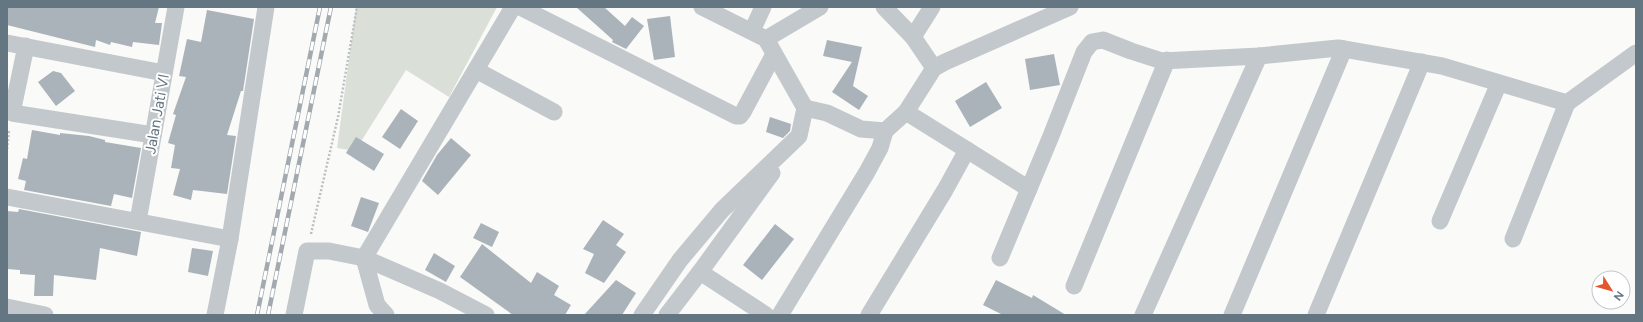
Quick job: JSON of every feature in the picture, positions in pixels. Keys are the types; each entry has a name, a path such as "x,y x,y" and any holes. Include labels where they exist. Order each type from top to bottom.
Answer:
{"street":[{"name":"Jalan Jati VI","path":"138,220 176,7"},
{"path":"215,315 230,238 266,7"},
{"path":"386,315 377,305 364,258 513,7"},
{"path":"520,7 736,116 740,116 743,112 774,54"},
{"path":"667,315 799,136 805,108 774,54 759,35 702,7"},
{"path":"759,35 763,7"},
{"path":"759,35 820,7"},
{"path":"884,7 913,37 934,68"},
{"path":"913,37 932,7"},
{"path":"780,315 867,172 880,148 885,131 906,112 934,68 1070,7"},
{"path":"1000,258 1084,52 1092,42 1103,40 1130,51 1162,61 1259,56 1338,48 1442,66 1567,103"},
{"path":"7,43 164,73"},
{"path":"26,46 12,113 153,135"},
{"path":"1232,315 1344,49"},
{"path":"1513,239 1567,103 1636,53"},
{"path":"1143,315 1259,56"},
{"path":"1074,286 1167,60"},
{"path":"1316,315 1422,62"},
{"path":"476,70 554,112"},
{"path":"1440,221 1499,83"},
{"path":"805,108 827,113 860,128 885,131"},
{"path":"906,112 1029,188"},
{"path":"642,315 680,260 722,210 799,136"},
{"path":"869,315 945,190 967,150"},
{"path":"7,197 230,238"},
{"path":"294,315 307,251 329,251 364,258 440,291 486,315"},
{"path":"700,272 766,315"},
{"path":"7,307 45,315"}],"path":[{"path":"307,251 338,117 357,7"}],"shaded area":[{"path":"356,7 497,7 449,97 406,70 355,151 337,148"}],"building":[{"path":"7,7 159,7 155,23 162,23 159,45 133,42 132,47 111,42 110,45 96,40 95,47 7,25"},
{"path":"576,7 604,7 625,26 632,17 644,26 626,49 612,42 613,40"},
{"path":"207,10 254,19 243,91 241,91 227,135 236,136 227,194 193,190 191,200 173,195 180,169 171,168 175,145 168,143 176,115 173,114 186,77 179,76 187,39 201,42"},
{"path":"670,16 675,57 654,60 647,19"},
{"path":"827,40 862,47 853,86 868,96 859,110 832,92 852,62 823,56"},
{"path":"1054,54 1060,85 1030,90 1025,59"},
{"path":"53,71 61,73 75,91 56,106 38,82"},
{"path":"986,82 1002,108 970,127 955,101"},
{"path":"401,109 418,121 400,149 382,137"},
{"path":"770,117 791,124 790,131 783,138 766,132"},
{"path":"32,130 60,135 60,133 89,136 105,140 105,142 141,148 132,198 114,194 111,206 24,190 26,181 18,179 23,158 27,159"},
{"path":"356,137 384,154 374,171 346,153"},
{"path":"451,138 471,155 438,195 422,181 437,155"},
{"path":"361,197 379,203 368,232 351,226"},
{"path":"19,209 141,232 137,256 100,248 96,280 54,275 53,296 34,296 35,275 20,274 20,270 7,269 7,211 18,212"},
{"path":"603,220 624,234 616,245 626,252 604,283 585,273 594,254 583,249"},
{"path":"481,223 499,232 492,247 473,238"},
{"path":"775,224 794,239 762,280 743,265"},
{"path":"482,244 531,283 537,272 559,286 554,295 571,305 565,315 513,315 460,277"},
{"path":"192,248 213,251 208,276 188,272"},
{"path":"434,253 455,266 446,282 425,270"},
{"path":"616,280 636,293 622,315 584,315"},
{"path":"996,280 1032,298 1033,295 1066,315 1003,315 983,305"}],"railway":[{"path":"257,315 320,7"},
{"path":"268,315 331,7"}]}
